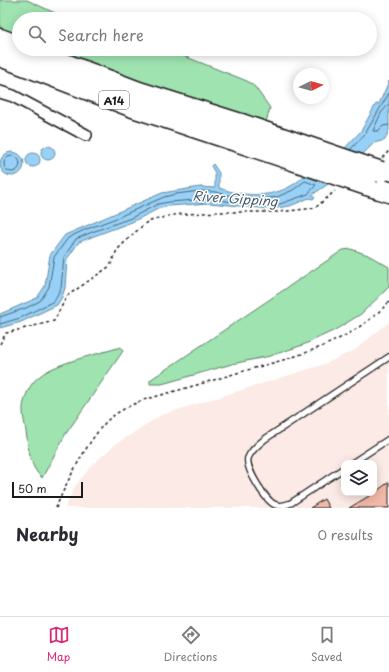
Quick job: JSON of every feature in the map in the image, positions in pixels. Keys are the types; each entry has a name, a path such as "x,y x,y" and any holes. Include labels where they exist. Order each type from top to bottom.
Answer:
{"highway":[{"path":"0,39 12,43"},
{"name":"A14","path":"0,56 133,107 235,132 379,177 389,192"},
{"name":"A14","path":"44,56 139,92 235,132"}],"street":[{"path":"0,92 13,96 86,135"}],"lane":[{"path":"341,470 291,503 284,506 276,505 269,501 250,471 248,458 257,446 265,439 389,357"},
{"path":"357,460 389,439"}],"path":[{"path":"0,344 6,333 54,321 67,296 110,266 117,250 132,234 147,222 172,215 218,212 279,212 315,208 341,187"},
{"path":"56,508 70,477 91,442 107,421 122,409 143,400 285,360 321,348 353,331 380,312 389,302"}],"shaded area":[{"path":"389,322 389,508 65,508 75,486 94,463 116,444 161,415 325,364 355,350"}],"green space":[{"path":"0,0 27,0 53,12 12,12 12,37 0,33"},
{"path":"62,56 184,56 247,81 255,87 270,108 267,119 262,127"},
{"path":"351,249 368,255 389,267 389,287 361,314 335,330 303,345 270,356 232,364 162,384 150,384 150,380 343,250"},
{"path":"121,347 123,351 65,435 42,478 34,468 30,457 23,409 26,395 34,381 47,371 67,363"}],"water":[{"path":"389,81 389,130 385,140 374,143 358,159 344,149 361,131 376,104 379,104"},
{"path":"45,146 51,146 55,150 55,156 51,160 45,160 41,156 41,150"},
{"path":"12,152 20,156 24,164 20,172 12,176 4,172 0,164 4,156"},
{"path":"30,153 36,153 40,157 40,163 36,167 30,167 26,163 26,157"},
{"name":"River Gipping","path":"213,164 219,173 219,188 241,194 253,195 275,193 295,184 304,176 328,184 312,195 315,197 313,199 309,198 290,206 270,209 209,203 160,208 132,222 79,242 67,259 65,288 57,305 21,322 0,328 0,314 37,298 45,286 50,255 65,235 162,193 200,187 215,188 215,173 211,166"}],"building":[{"path":"389,482 389,508 349,508 369,496 377,496 377,491"},
{"path":"324,499 329,508 310,508"}]}
